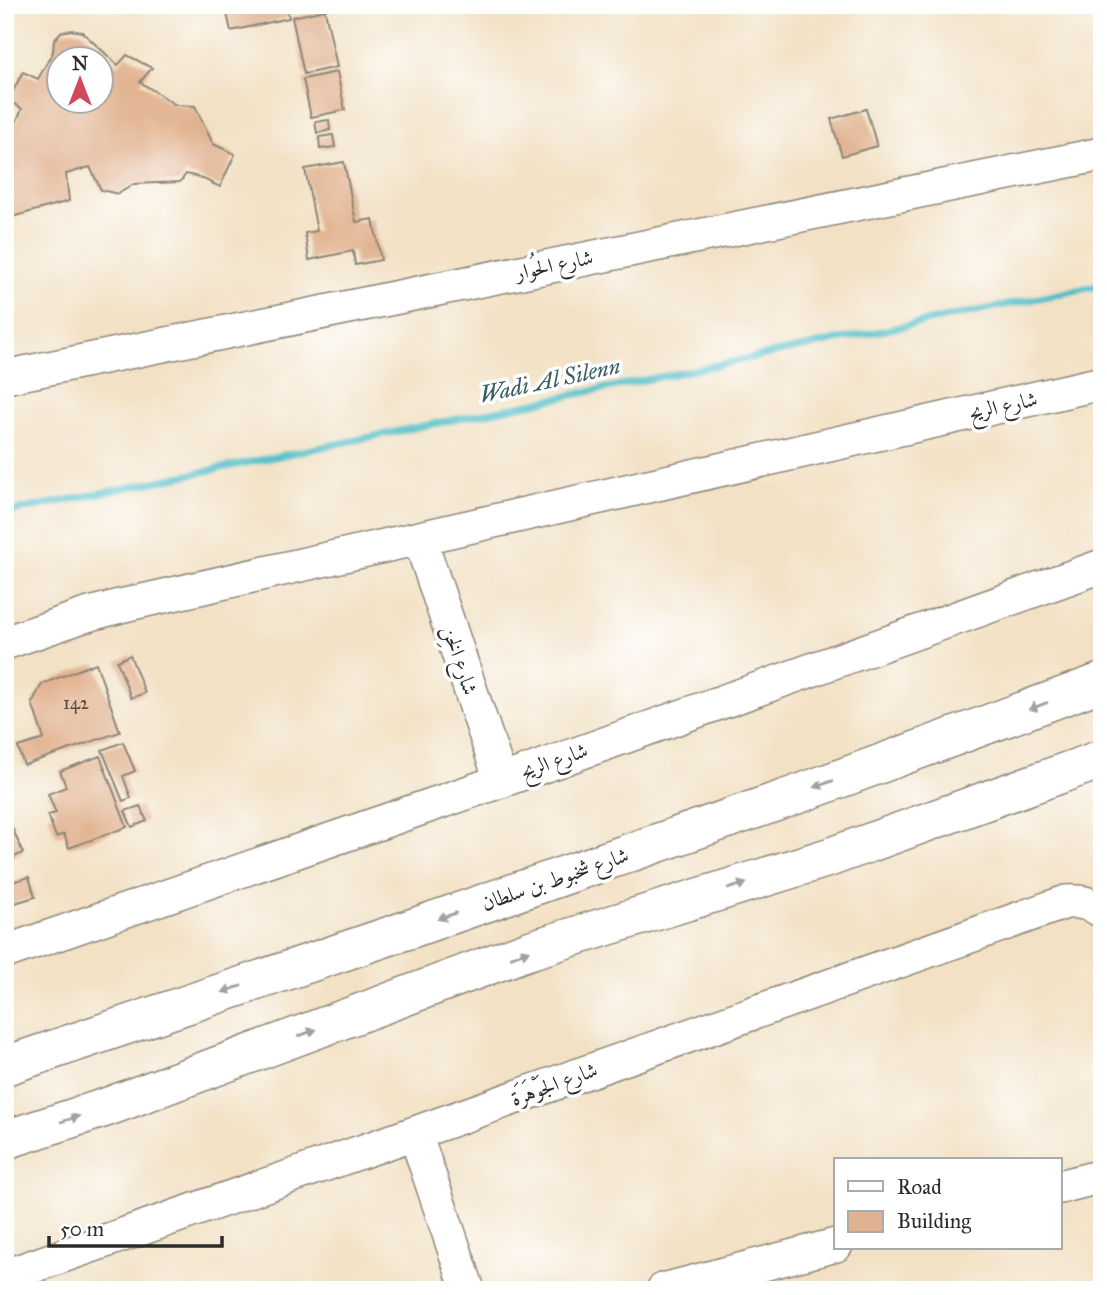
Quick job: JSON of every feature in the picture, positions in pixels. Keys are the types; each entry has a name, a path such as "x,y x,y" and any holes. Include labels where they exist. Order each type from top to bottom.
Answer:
{"main road":[{"name":"شارع شخبوط بن سلطان","path":"5,1066 754,809 1102,682"},
{"path":"5,1140 107,1107 527,951 830,857 1102,759"}],"street":[{"name":"شارع الحُوار","path":"5,377 1102,154"},
{"name":"شارع الريح","path":"5,643 83,616 120,607 1102,383"},
{"name":"شارع الخِن","path":"420,539 500,780"},
{"name":"شارع الريح","path":"5,952 1102,566"},
{"name":"شارع الجَوْهَرَة","path":"5,1276 1066,902 1079,901 1102,911"},
{"path":"415,1133 468,1290"},
{"path":"1062,1186 1102,1176"},
{"path":"663,1290 834,1246"}],"building":[{"path":"225,5 286,5 289,18 231,31"},
{"path":"325,10 337,67 304,74 292,17"},
{"path":"71,30 82,32 97,46 54,46 54,40 61,32"},
{"path":"127,55 152,68 140,82 176,105 195,106 213,144 235,154 220,187 186,174 180,182 134,184 118,194 101,190 90,167 66,174 69,201 5,219 5,139 9,139 22,109 8,100 23,72 38,79 46,65 46,116 116,116 116,63 118,65"},
{"path":"337,72 345,110 311,117 303,79"},
{"path":"866,109 877,146 842,156 831,119"},
{"path":"329,120 330,130 317,133 315,122"},
{"path":"333,135 335,147 320,149 319,137"},
{"path":"344,162 356,222 373,219 381,260 355,265 353,251 309,260 305,233 317,231 305,169"},
{"path":"130,655 145,693 131,698 117,661"},
{"path":"96,663 120,732 24,765 18,747 44,739 32,703 42,684"},
{"path":"123,742 135,771 123,776 131,798 123,801 102,750"},
{"path":"100,756 127,827 69,848 64,834 56,837 48,815 56,813 48,794 66,787 60,771"},
{"path":"140,806 147,821 132,827 125,811"},
{"path":"5,811 23,853 5,861"},
{"path":"29,877 35,897 5,906 5,884"}],"waterway":[{"name":"Wadi Al Silenn","path":"5,513 1102,285"}]}
